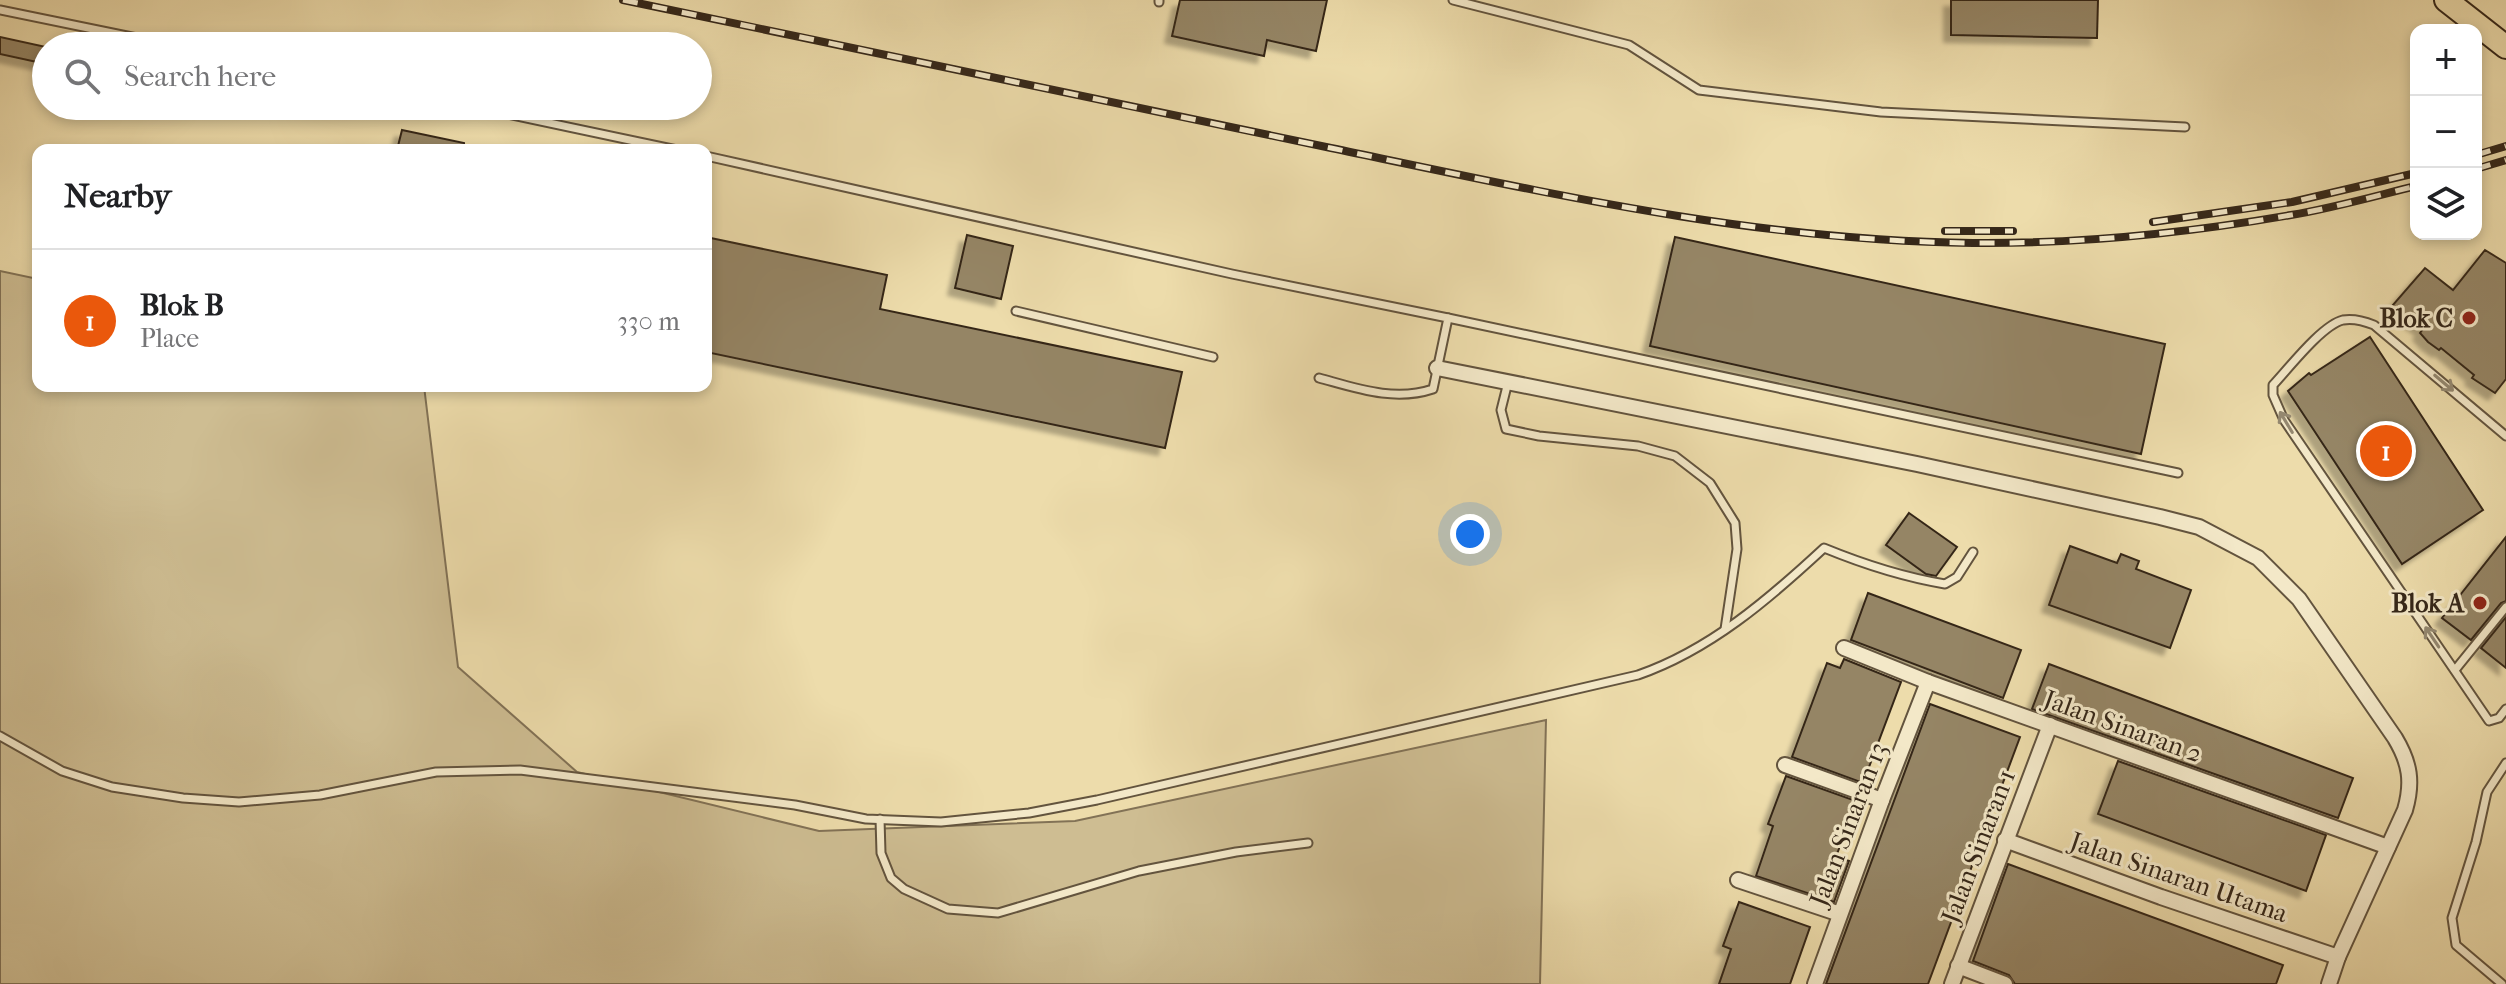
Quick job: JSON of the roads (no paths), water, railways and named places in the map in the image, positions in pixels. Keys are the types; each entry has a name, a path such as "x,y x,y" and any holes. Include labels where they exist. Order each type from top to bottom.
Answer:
{"main road":[{"path":"2446,0 2506,47"}],"street":[{"path":"1437,368 2145,513 2199,527 2258,558 2299,599 2405,755 2409,769 2410,792 2329,984"},
{"name":"Jalan Sinaran 2","path":"1844,648 1928,682 2388,847"},
{"name":"Jalan Sinaran 13","path":"1815,984 1928,682"},
{"name":"Jalan Sinaran 1","path":"1952,984 2050,725"},
{"path":"1785,765 1882,800"},
{"name":"Jalan Sinaran Utama","path":"2005,840 2338,957"},
{"path":"1738,880 1840,914"},
{"path":"1958,966 2005,984"}],"lane":[{"path":"1453,0 1629,45 1699,90 1881,112 2185,127"},
{"path":"0,10 108,32"},
{"path":"535,120 649,144"},
{"path":"712,157 1232,274 2178,473"},
{"path":"1016,311 1213,357"},
{"path":"1319,378 1370,392 1414,395 1433,389 1448,318"},
{"path":"2506,436 2374,325 2360,320 2344,320 2331,325 2273,385 2273,395 2284,420 2489,721 2494,721 2506,709"},
{"path":"1508,382 1501,410 1506,429 1539,436 1638,446 1675,456 1710,483 1735,523 1737,549 1725,630"},
{"path":"0,736 62,771 112,787 183,798 239,802 320,795 436,772 520,770 795,805 880,819 941,822 1029,813 1288,757 1638,675 1677,660 1725,630 1781,588 1824,548 1904,576 1945,584 1957,577 1973,552"},
{"path":"2455,670 2506,607"},
{"path":"2502,984 2456,945 2452,918 2476,842 2487,792 2506,763"},
{"path":"880,819 881,853 891,878 898,884 948,909 998,913 1139,871 1236,852 1308,843"}],"railway":[{"path":"623,0 1570,197 1730,224 1811,234 1973,243 2093,239 2173,232 2291,215 2410,187"},
{"path":"2482,153 2506,146"},
{"path":"2479,168 2506,160"},
{"path":"2153,222 2292,202 2410,174"},
{"path":"1945,231 2013,231"}],"place":[{"name":"Blok C","path":"2469,318"},
{"name":"Blok B","path":"2386,451"},
{"name":"Blok A","path":"2480,603"}]}
